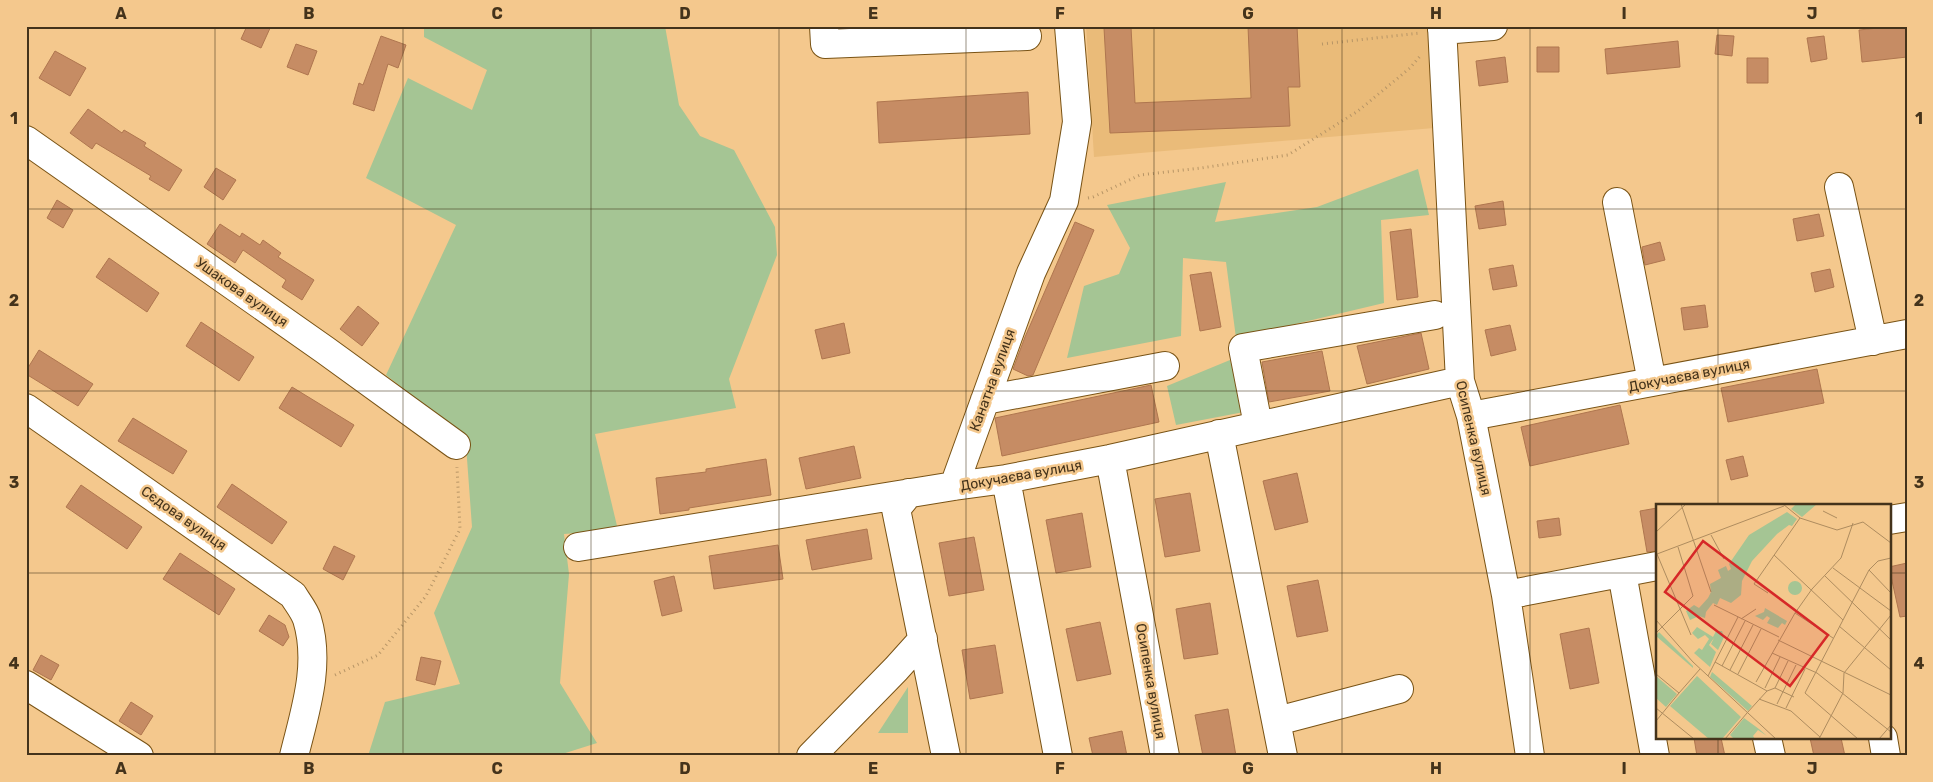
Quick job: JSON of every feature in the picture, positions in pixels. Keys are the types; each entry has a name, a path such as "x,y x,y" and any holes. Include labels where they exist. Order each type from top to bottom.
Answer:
{"street":[{"name":"Канатна вулиця","path":"954,486 1030,274 1064,201 1077,122 1069,26"},
{"path":"1442,28 1493,26"},
{"name":"Осипенка вулиця","path":"1442,28 1460,381 1471,416 1506,595 1530,756"},
{"path":"824,35 1027,36"},
{"name":"Ушакова вулиця","path":"26,140 325,350 456,445"},
{"path":"1839,187 1873,341"},
{"path":"1618,202 1652,382"},
{"path":"1258,425 1242,348 1434,316"},
{"name":"Докучаєва вулиця","path":"1471,416 1907,334"},
{"path":"985,400 1165,366"},
{"name":"Докучаєва вулиця","path":"578,547 909,493 1006,480 1110,459 1460,381"},
{"name":"Сєдова вулиця","path":"26,408 293,595 306,617 313,648 311,686 294,756"},
{"path":"1219,434 1283,756"},
{"name":"Осипенка вулиця","path":"1110,459 1164,756"},
{"path":"1006,480 1058,756"},
{"path":"909,493 896,509 946,756"},
{"path":"1890,520 1907,517"},
{"path":"1506,595 1656,566"},
{"path":"1622,573 1655,756"},
{"path":"811,756 922,640"},
{"path":"26,685 139,756"},
{"path":"1277,721 1399,689"},
{"path":"1768,740 1771,756"},
{"path":"1883,740 1886,756"}],"path":[{"path":"1064,201 1093,197 1140,174 1201,168 1288,155 1358,111 1410,68 1442,28"},
{"path":"1322,44 1442,28"},
{"path":"311,686 378,655 426,596 460,529 456,445"}],"shaded area":[{"path":"1086,26 1429,26 1434,128 1094,157"}],"green space":[{"path":"424,26 665,26 679,105 700,136 734,150 775,227 777,255 729,379 736,408 595,434 618,530 564,534 569,574 560,683 597,743 556,756 368,756 385,702 460,684 434,613 472,527 466,445 457,431 386,375 456,225 366,178 408,78 472,110 487,70 424,37"},
{"path":"1418,169 1429,215 1381,220 1384,303 1236,338 1226,262 1183,258 1181,336 1067,358 1084,286 1119,274 1130,248 1107,205 1226,182 1215,222 1317,207"},
{"path":"1230,360 1244,412 1176,425 1167,386"},
{"path":"908,687 908,733 878,733"}],"building":[{"path":"247,26 271,26 261,48 241,39"},
{"path":"1248,26 1297,26 1300,87 1288,87 1290,126 1110,133 1104,28 1131,27 1135,103 1251,98"},
{"path":"1907,26 1907,57 1862,62 1859,30"},
{"path":"1717,35 1734,36 1732,56 1715,54"},
{"path":"381,36 406,45 398,68 388,64 374,111 353,104 359,83 363,85"},
{"path":"1824,36 1827,59 1811,62 1807,38"},
{"path":"1678,41 1680,67 1607,74 1605,49"},
{"path":"296,44 317,51 308,75 287,67"},
{"path":"1537,47 1559,47 1559,72 1537,72"},
{"path":"55,51 86,68 70,96 39,78"},
{"path":"1505,57 1508,82 1479,86 1476,61"},
{"path":"1747,58 1768,58 1768,83 1747,83"},
{"path":"1028,92 1030,134 879,143 877,102"},
{"path":"88,109 122,133 124,130 146,143 144,146 182,170 169,191 149,179 151,176 96,143 92,149 70,133"},
{"path":"216,168 236,180 223,200 204,187"},
{"path":"57,200 73,210 63,228 47,218"},
{"path":"1503,201 1506,225 1479,229 1475,206"},
{"path":"1819,214 1824,236 1797,241 1793,219"},
{"path":"1075,222 1094,230 1033,375 1028,376 1013,369"},
{"path":"220,224 240,237 242,233 260,245 263,240 281,253 278,257 314,280 302,300 282,287 286,280 243,250 235,263 207,244"},
{"path":"1411,229 1418,297 1397,300 1390,232"},
{"path":"1660,242 1665,260 1645,265 1642,247"},
{"path":"109,258 159,293 147,312 96,277"},
{"path":"1513,265 1517,286 1493,290 1489,269"},
{"path":"1830,269 1834,287 1815,292 1811,273"},
{"path":"1211,272 1221,327 1200,331 1190,275"},
{"path":"1705,305 1708,327 1684,330 1681,308"},
{"path":"358,306 379,323 362,346 340,329"},
{"path":"201,322 254,357 239,381 186,346"},
{"path":"844,323 850,353 822,359 815,330"},
{"path":"1510,325 1516,350 1491,356 1485,330"},
{"path":"1421,333 1429,369 1367,384 1357,346"},
{"path":"39,350 93,384 78,406 26,374"},
{"path":"1322,351 1330,391 1269,402 1262,362"},
{"path":"1817,369 1824,403 1728,422 1721,388"},
{"path":"1151,385 1159,422 1002,456 995,418"},
{"path":"292,387 354,425 341,447 279,408"},
{"path":"1620,405 1629,444 1530,466 1521,427"},
{"path":"133,418 187,451 173,474 118,441"},
{"path":"854,446 861,478 806,489 799,458"},
{"path":"1743,456 1748,476 1731,480 1726,460"},
{"path":"766,459 771,495 660,514 656,478 706,472 706,469"},
{"path":"1297,473 1308,522 1275,530 1263,481"},
{"path":"232,484 287,522 272,544 217,507"},
{"path":"81,485 142,527 127,549 66,507"},
{"path":"1190,493 1200,551 1165,557 1155,499"},
{"path":"1656,508 1656,551 1647,552 1640,511"},
{"path":"1082,513 1091,567 1056,573 1046,520"},
{"path":"1559,518 1561,535 1539,538 1537,521"},
{"path":"867,529 872,559 812,570 806,540"},
{"path":"974,537 984,590 949,596 939,543"},
{"path":"778,545 783,579 714,589 709,556"},
{"path":"334,546 355,556 343,580 323,569"},
{"path":"180,553 235,589 219,615 163,579"},
{"path":"1907,563 1907,616 1900,617 1890,567"},
{"path":"674,576 682,611 662,616 654,581"},
{"path":"1318,580 1328,631 1297,637 1287,586"},
{"path":"1210,603 1218,654 1184,659 1176,609"},
{"path":"269,615 285,625 289,637 283,646 259,631"},
{"path":"1100,622 1111,674 1077,681 1066,629"},
{"path":"1589,628 1599,683 1570,689 1560,634"},
{"path":"995,645 1003,693 970,699 962,650"},
{"path":"41,655 59,665 51,680 33,670"},
{"path":"421,657 441,661 435,685 416,680"},
{"path":"131,702 153,716 141,735 119,721"},
{"path":"1228,709 1236,756 1203,756 1195,715"},
{"path":"1122,731 1127,756 1093,756 1089,738"},
{"path":"1694,740 1721,740 1725,756 1697,756"},
{"path":"1810,740 1841,740 1845,756 1814,756"}]}
